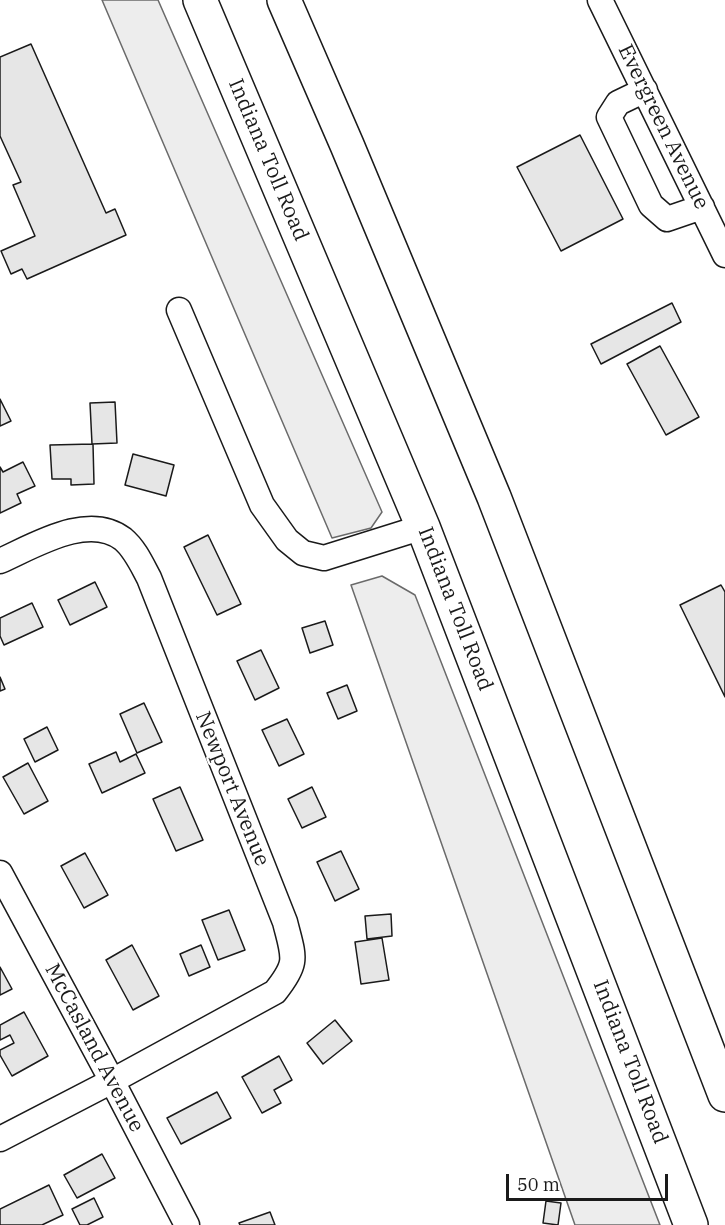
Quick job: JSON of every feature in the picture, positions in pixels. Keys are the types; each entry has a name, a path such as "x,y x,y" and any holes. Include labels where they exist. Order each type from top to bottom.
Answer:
{"highway":[{"name":"Indiana Toll Road","path":"200,0 423,527 691,1225"},
{"path":"284,0 494,497 725,1095"}],"street":[{"name":"Evergreen Avenue","path":"600,0 725,255"},
{"path":"645,90 618,103 609,117 651,205 667,219 702,207"},
{"path":"179,310 262,505 286,540 303,553 324,558 423,527"},
{"name":"Newport Avenue","path":"0,561 71,530 88,528 106,531 123,539 137,555 153,589 285,922 294,956 289,974 275,992 0,1139"},
{"name":"McCasland Avenue","path":"0,873 187,1225"}],"shaded area":[{"path":"102,0 158,0 382,512 371,528 332,538"},
{"path":"382,576 415,595 660,1225 575,1225 351,585"}],"building":[{"path":"31,44 106,213 115,209 126,235 27,279 22,269 11,274 1,251 35,236 13,185 21,182 0,136 0,57"},
{"path":"580,135 623,219 561,251 517,167"},
{"path":"672,303 681,322 601,364 591,344"},
{"path":"660,346 699,417 666,435 627,364"},
{"path":"0,399 11,421 0,426"},
{"path":"115,402 117,443 92,444 90,403"},
{"path":"93,444 94,484 71,485 71,479 52,479 50,445"},
{"path":"133,454 174,465 166,496 125,485"},
{"path":"23,462 35,486 17,494 21,503 0,513 0,467 3,472"},
{"path":"208,535 241,604 217,615 184,547"},
{"path":"95,582 107,607 70,625 58,600"},
{"path":"721,585 725,592 725,697 680,605"},
{"path":"32,603 43,627 4,645 0,636 0,618"},
{"path":"325,621 333,645 310,653 302,628"},
{"path":"261,650 279,688 255,700 237,661"},
{"path":"0,677 5,689 0,691"},
{"path":"347,685 357,711 338,719 327,693"},
{"path":"144,703 162,742 137,753 120,714"},
{"path":"287,719 304,754 279,766 262,730"},
{"path":"47,727 58,750 35,762 24,739"},
{"path":"116,752 120,762 136,754 145,773 102,793 89,764"},
{"path":"28,763 48,801 24,814 3,777"},
{"path":"180,787 203,840 176,851 153,799"},
{"path":"312,787 326,817 302,828 288,799"},
{"path":"341,851 359,889 335,901 317,862"},
{"path":"85,853 108,895 84,908 61,866"},
{"path":"229,910 245,950 218,960 202,920"},
{"path":"391,914 392,936 367,939 365,916"},
{"path":"382,938 389,980 361,984 355,942"},
{"path":"132,945 159,996 133,1010 106,960"},
{"path":"201,945 210,967 189,976 180,954"},
{"path":"0,967 12,989 0,995"},
{"path":"24,1012 48,1056 12,1076 0,1055 0,1050 14,1043 10,1035 0,1040 0,1025"},
{"path":"335,1020 352,1041 323,1064 307,1043"},
{"path":"279,1056 292,1080 274,1090 281,1103 262,1113 242,1077"},
{"path":"217,1092 231,1118 181,1144 167,1118"},
{"path":"102,1154 115,1178 77,1198 64,1175"},
{"path":"49,1185 63,1215 42,1225 0,1225 0,1209"},
{"path":"94,1198 103,1217 87,1225 80,1225 72,1209"},
{"path":"546,1201 561,1203 558,1225 543,1223"},
{"path":"270,1212 275,1225 240,1225 239,1223"}]}
